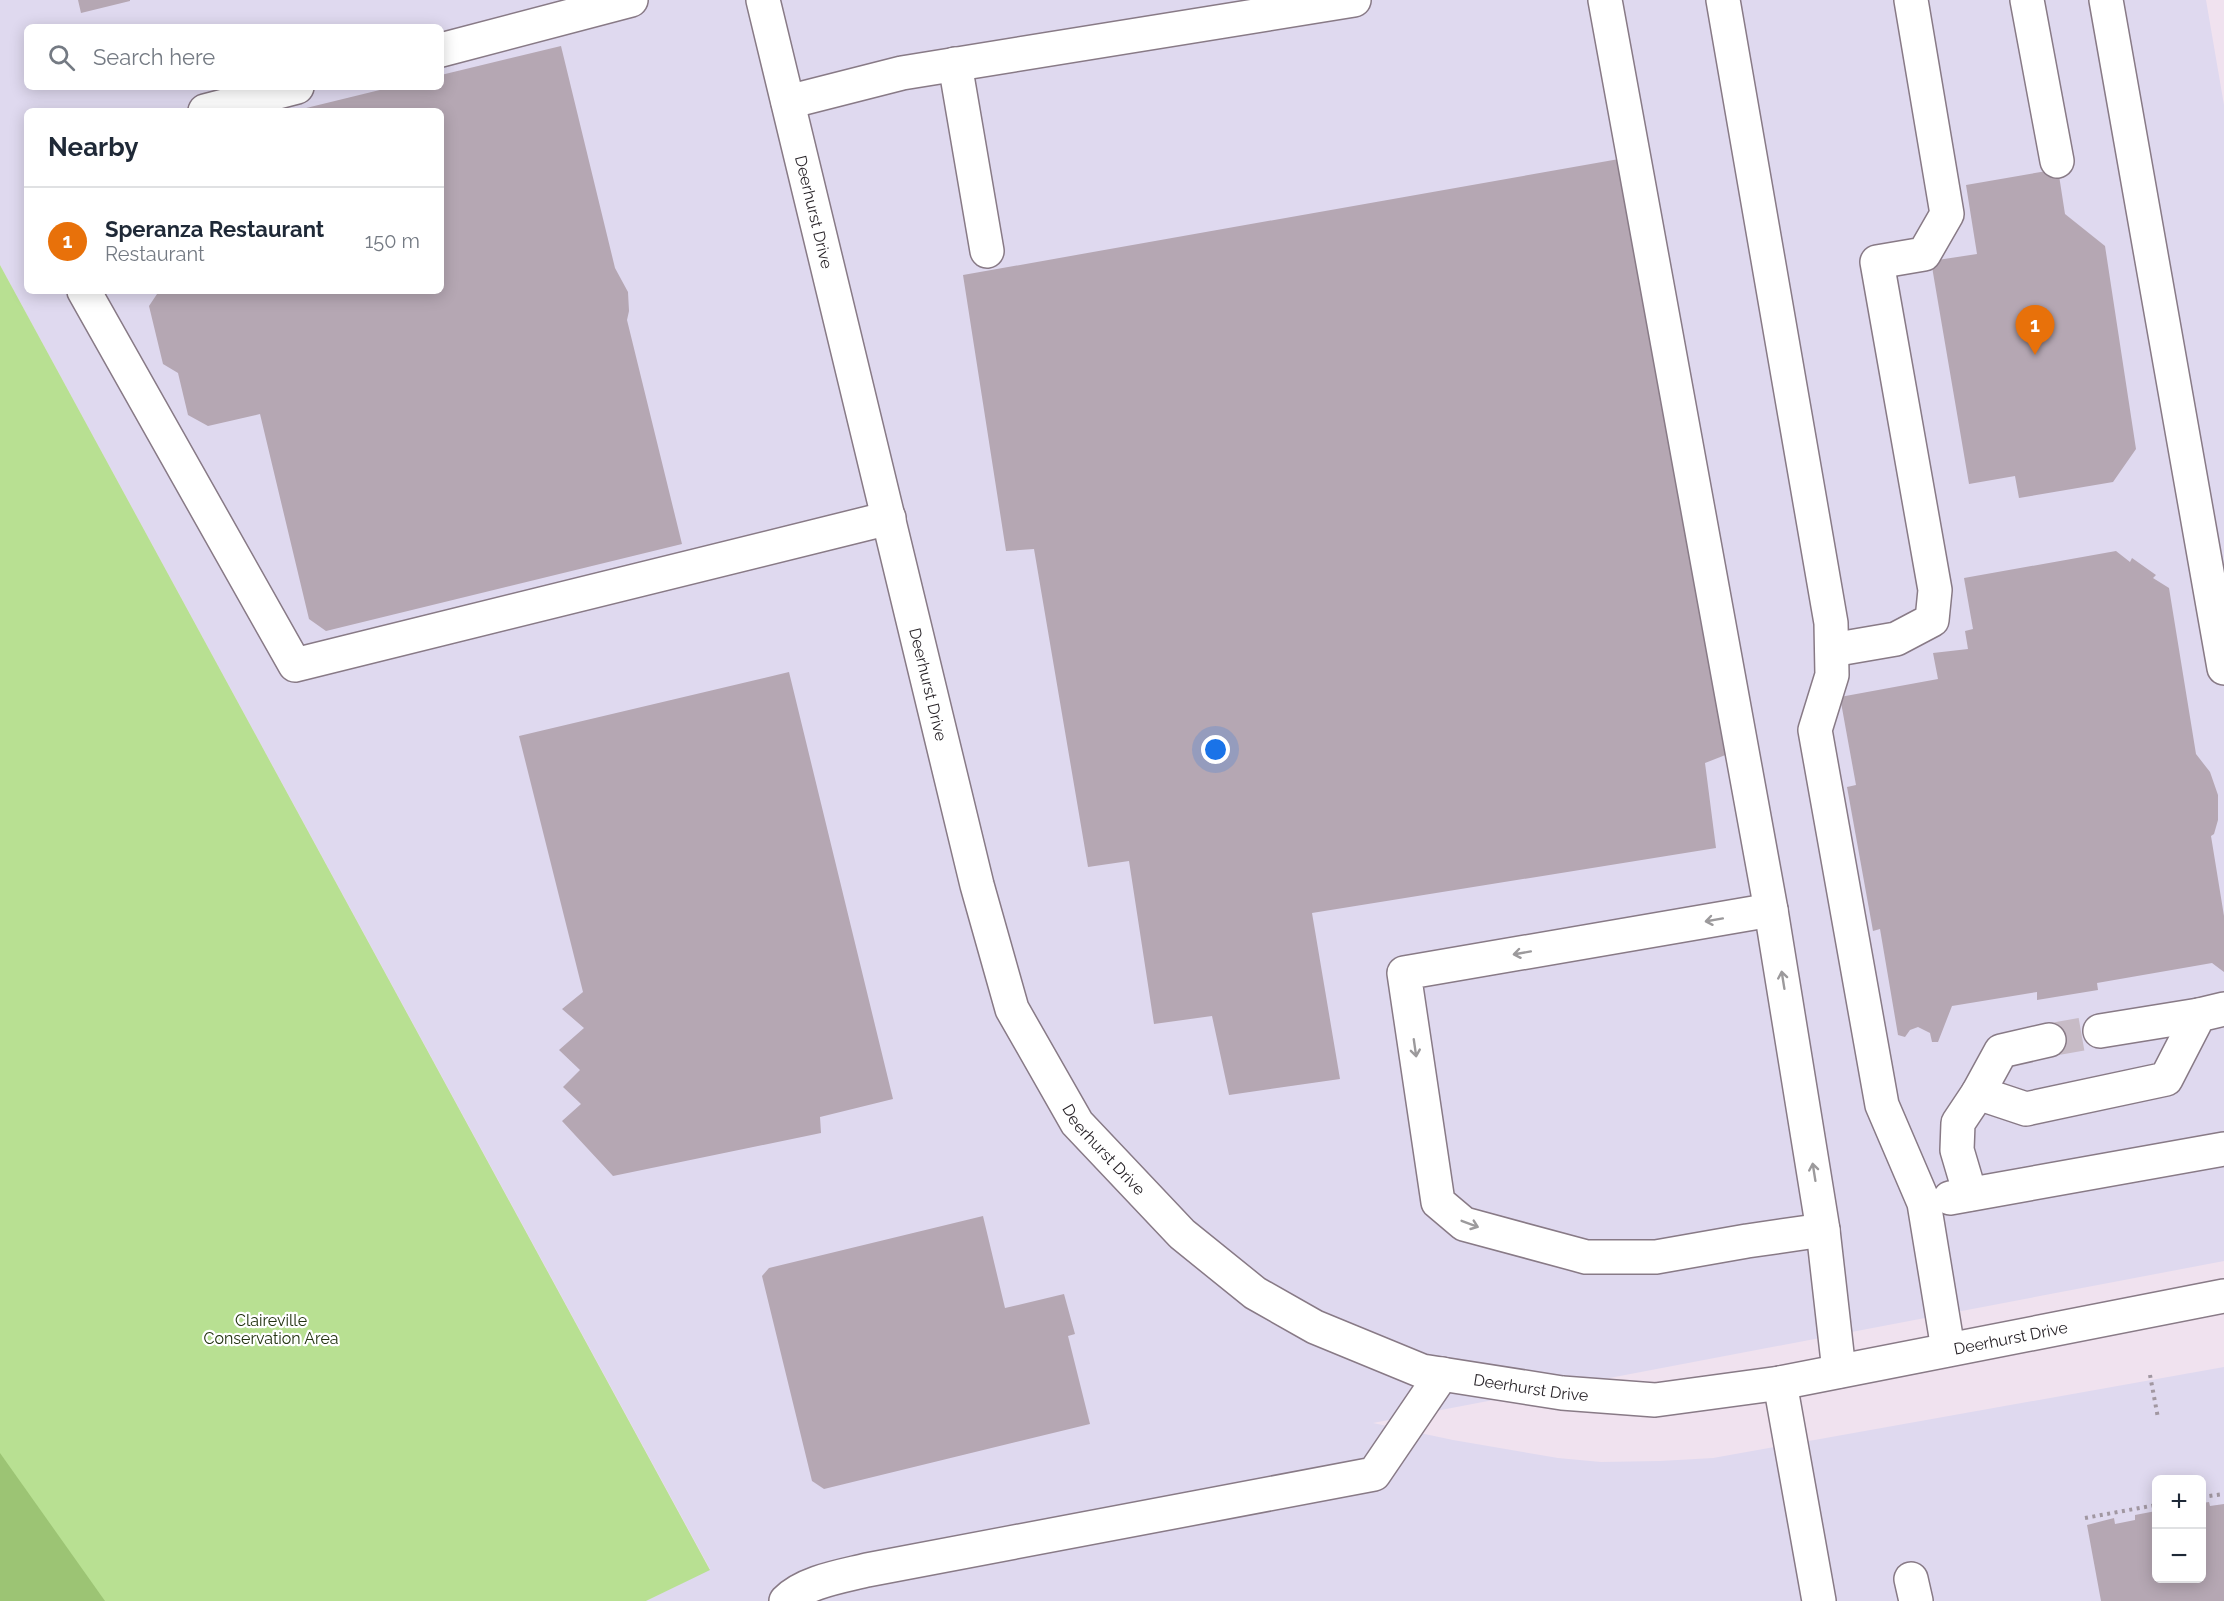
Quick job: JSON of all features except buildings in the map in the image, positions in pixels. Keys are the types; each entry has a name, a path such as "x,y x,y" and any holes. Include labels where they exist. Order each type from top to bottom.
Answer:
{"street":[{"path":"444,49 631,0"},
{"path":"788,102 902,73 1354,0"},
{"path":"1605,0 1772,910 1823,1230 1839,1371"},
{"path":"1723,0 1831,623 1832,675 1815,730 1881,1105 1924,1203 1948,1350"},
{"path":"1832,650 1896,639 1932,620 1935,590 1877,262 1924,254 1947,214 1911,0"},
{"path":"2027,0 2056,161"},
{"path":"2106,0 2224,668"},
{"name":"Deerhurst Drive","path":"768,1 788,102 977,885 1012,1009 1077,1123 1182,1234 1255,1293 1316,1327 1422,1371 1562,1393 1655,1400 1780,1383 2224,1296"},
{"path":"955,64 987,251"},
{"path":"217,108 286,90"},
{"path":"86,294 295,665 889,518"},
{"path":"1772,910 1404,973 1438,1202 1464,1224 1586,1257 1656,1257 1747,1240 1823,1230"},
{"path":"2100,1031 2212,1012"},
{"path":"1978,1093 2026,1109 2166,1079 2212,1012"},
{"path":"1970,1194 1957,1150 1958,1123 2001,1051 2049,1040"},
{"path":"1924,1203 2224,1149"},
{"path":"786,1601 791,1596 827,1579 867,1570 1374,1474 1442,1374"},
{"path":"1780,1383 1819,1601"}],"path":[{"path":"2150,1375 2158,1418"},
{"path":"2206,1496 2224,1494"},
{"path":"2085,1518 2152,1506"}],"shaded area":[{"path":"0,0 2206,0 2224,105 2224,1261 1373,1423 1453,1440 1558,1458 1601,1462 1713,1458 2224,1367 2224,1601 646,1601 710,1569 0,265"}],"green space":[{"name":"Claireville Conservation Area","path":"0,265 710,1570 646,1601 0,1601"},
{"path":"0,1453 105,1601 0,1601"}],"tunnel":[{"path":"2049,1040 2100,1031"}],"place":[{"name":"Speranza Restaurant","path":"2035,355"}]}
